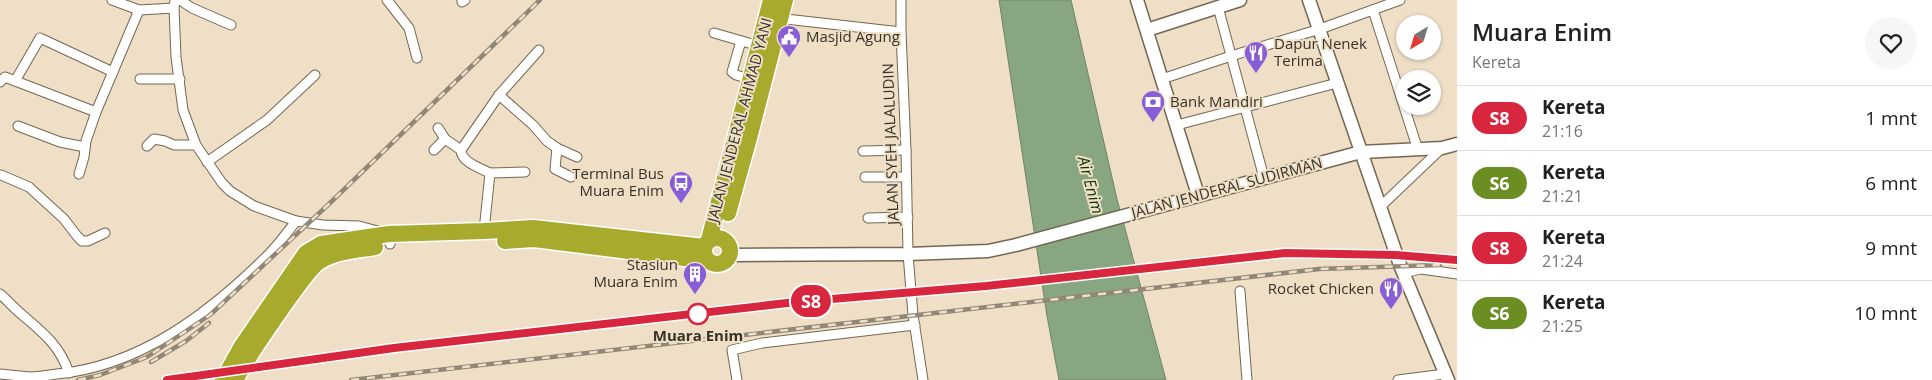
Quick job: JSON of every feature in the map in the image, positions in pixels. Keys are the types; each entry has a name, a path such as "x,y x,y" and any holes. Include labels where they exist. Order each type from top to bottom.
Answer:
{"highway":[{"name":"JALAN JENDERAL AHMAD YANI","path":"710,247 749,138 774,18 771,0"},
{"name":"JALAN JENDERAL AHMAD YANI","path":"710,247 759,46 785,0"},
{"path":"223,380 242,346 306,253 321,244 533,228 710,247 721,263 729,254"},
{"path":"235,380 240,370 318,262 335,254 390,239 534,239 710,247"}],"main road":[{"path":"1137,0 1198,195"},
{"path":"1147,30 1240,0"},
{"path":"1309,0 1403,273 1446,377"},
{"name":"JALAN JENDERAL SUDIRMAN","path":"729,254 908,254 988,251 1361,152 1442,148 1457,144"}],"street":[{"path":"112,0 139,10 175,4 176,57 182,110 196,145 230,191 254,206 296,221 323,225 359,226 390,239"},
{"path":"180,0 192,8 231,24"},
{"path":"387,0 409,28 417,58"},
{"name":"JALAN SYEH JALALUDIN","path":"902,0 901,32 908,254 923,380"},
{"path":"1162,79 1320,29 1400,0"},
{"path":"1218,7 1264,178"},
{"path":"79,174 86,141 96,112 139,10"},
{"path":"1372,10 1418,150"},
{"path":"774,18 901,32"},
{"path":"714,33 759,46"},
{"path":"15,80 40,38 113,72"},
{"path":"741,41 732,72 750,79"},
{"path":"525,172 490,174 465,160 462,156 462,150 499,95 539,50"},
{"path":"207,162 267,120 315,75"},
{"path":"0,82 5,77 15,80 96,112"},
{"path":"140,79 180,79"},
{"path":"1177,126 1337,83"},
{"path":"499,95 557,148 577,157"},
{"path":"18,126 60,142 85,147"},
{"path":"438,128 445,139 462,150"},
{"path":"147,146 154,139 174,145 196,145"},
{"path":"434,150 445,139"},
{"path":"557,148 555,170 571,177"},
{"path":"1380,207 1442,148"},
{"path":"864,151 906,150"},
{"path":"0,174 29,187 64,219 82,241 88,241 105,233"},
{"path":"484,231 490,174"},
{"path":"865,177 906,177"},
{"path":"868,218 908,217"},
{"path":"0,374 32,377 69,373 117,361 152,346 176,332 265,259 296,221"},
{"path":"1403,273 1421,269 1457,274"},
{"path":"1240,292 1247,380"},
{"path":"0,294 18,312 43,332 63,357 69,373"},
{"path":"737,380 732,350 781,340 915,325"},
{"path":"1398,380 1446,377"}],"water":[{"name":"Air Enim","path":"999,0 1071,0 1117,199 1166,380 1059,380 1047,316"}],"railway":[{"path":"78,380 100,375 147,357 210,315 330,203 540,0"},
{"path":"167,380 394,349 816,300 948,290 1285,253 1396,255 1457,260"},
{"path":"351,380 1319,269 1440,265"},
{"path":"151,362 186,341 209,323"}],"train":[{"name":"S8","path":"167,380 394,348 796,302 948,290 1285,253 1396,255 1457,260"}],"place":[{"name":"Masjid Agung","path":"789,58"},
{"name":"Dapur Nenek Terima","path":"1256,74"},
{"name":"Bank Mandiri","path":"1153,123"},
{"name":"Terminal Bus Muara Enim","path":"681,204"},
{"name":"Stasiun Muara Enim","path":"695,295"},
{"name":"Rocket Chicken","path":"1391,310"},
{"name":"Muara Enim","path":"698,314"}]}
